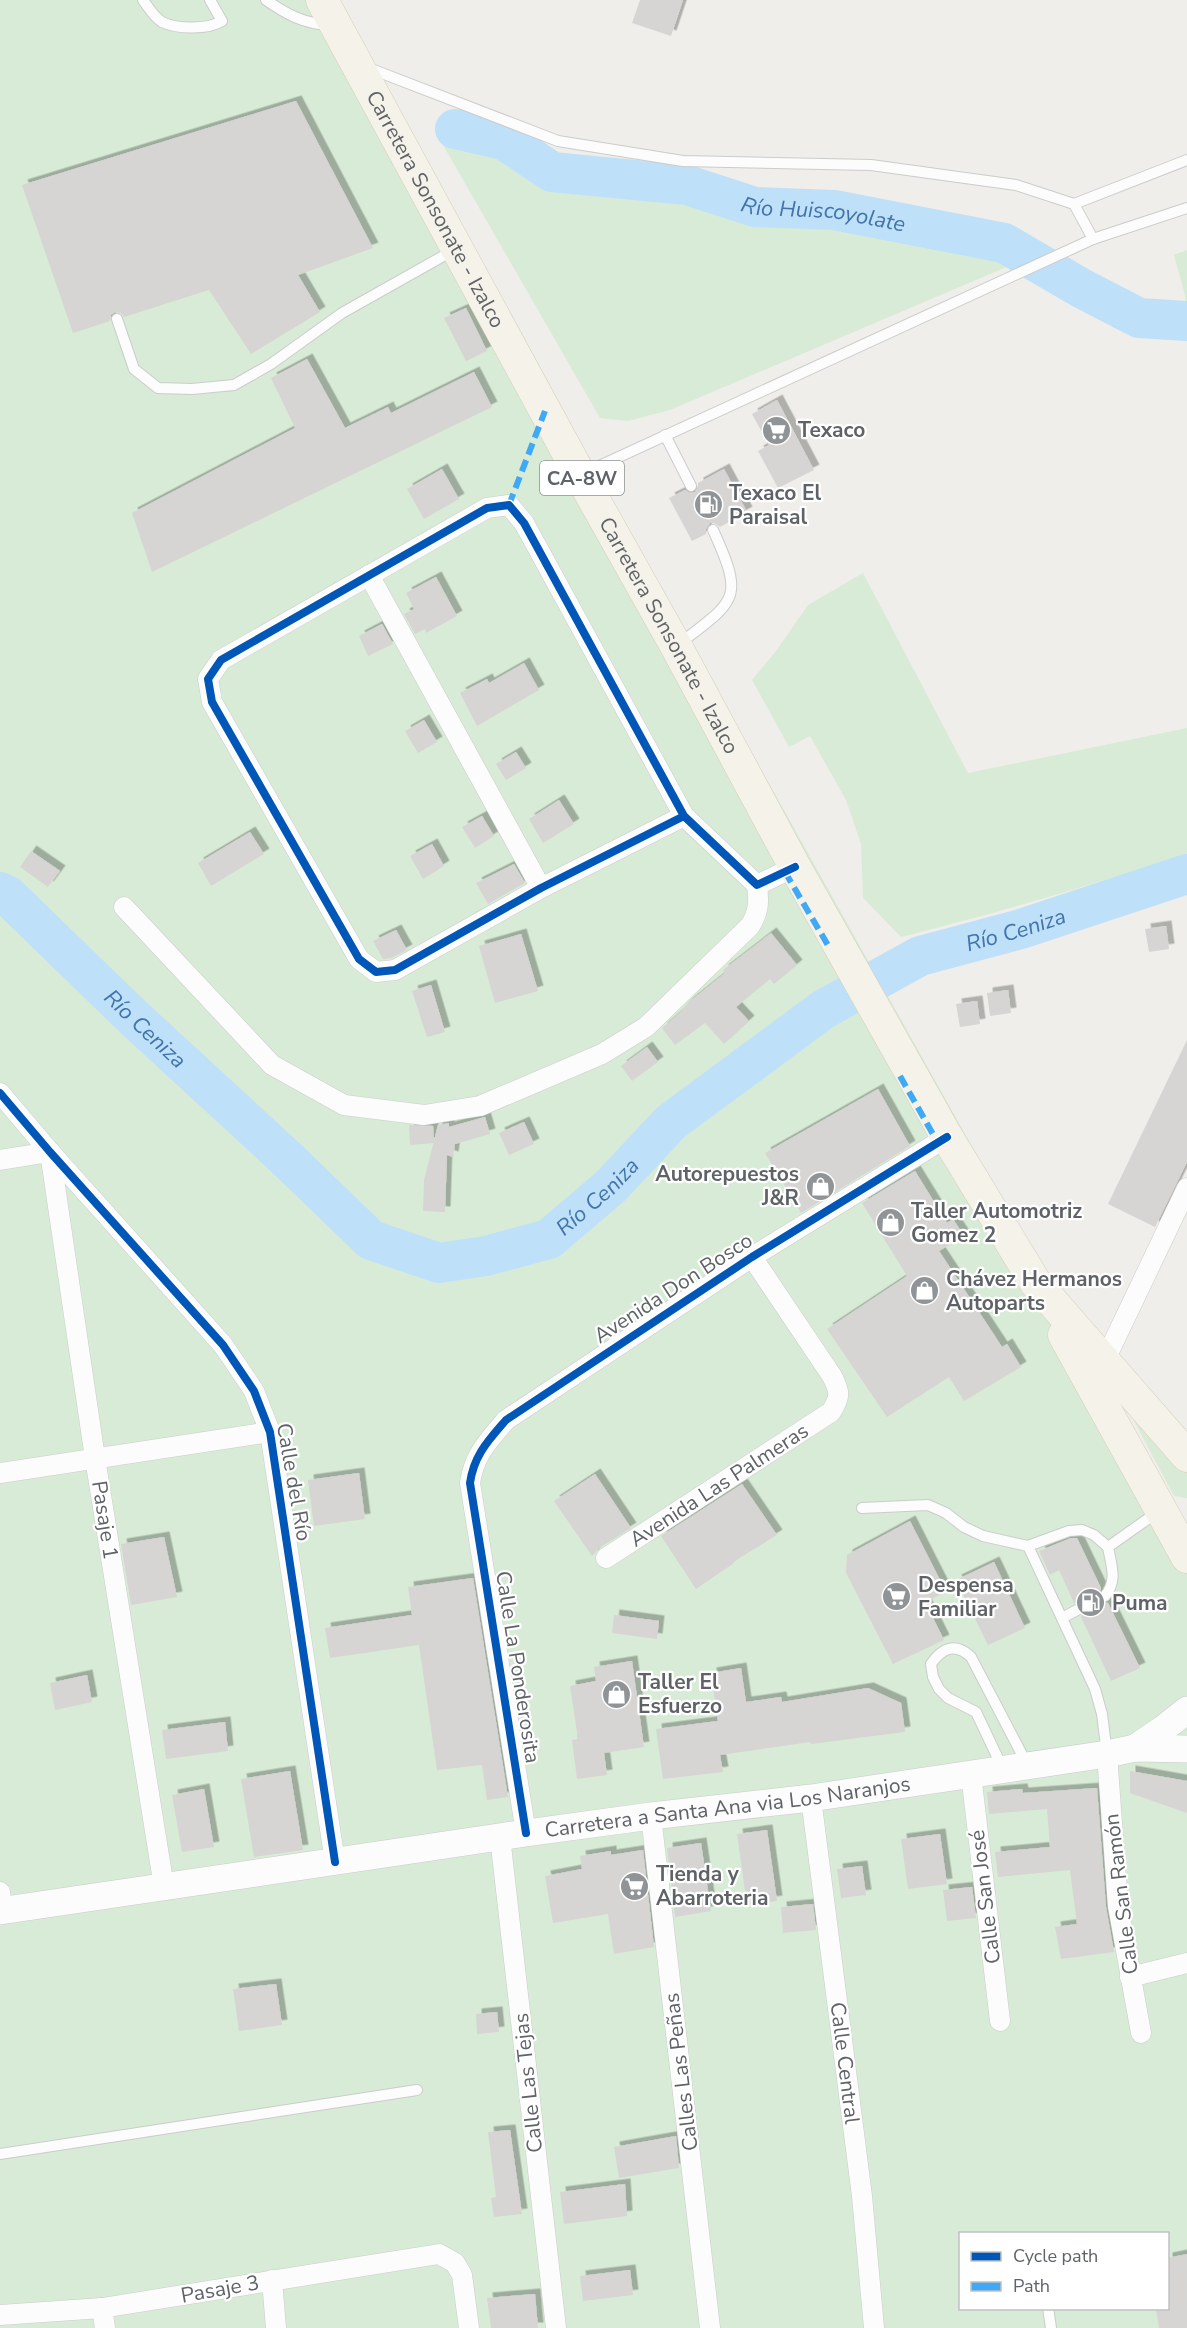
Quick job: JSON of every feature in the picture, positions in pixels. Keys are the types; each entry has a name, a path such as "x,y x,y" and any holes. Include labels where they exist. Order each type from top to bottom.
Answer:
{"main road":[{"name":"Carretera Sonsonate - Izalco","path":"329,13 795,867 948,1137 1035,1282"},
{"path":"1035,1282 1187,1456"},
{"path":"1035,1282 1171,1513 1187,1557"},
{"path":"1135,1748 1163,1730 1187,1710"},
{"path":"1135,1748 1187,1749"},
{"name":"Carretera a Santa Ana via Los Naranjos","path":"1,1904 164,1887 651,1816 811,1798 1135,1748"}],"street":[{"path":"124,907 272,1065 344,1105 424,1115 480,1106 602,1054 646,1027 750,926 758,914 757,885 684,816 524,523 508,505 487,508 221,660 208,679 212,702 359,959 376,972 395,970 541,888 684,816"},
{"path":"369,574 541,888"},
{"path":"757,885 795,867"},
{"name":"Calle del Río","path":"0,1093 223,1345 254,1391 270,1432 335,1862"},
{"name":"Avenida Don Bosco","path":"474,1508 470,1483 472,1465 488,1440 506,1420 752,1257 948,1137"},
{"path":"0,1160 50,1152"},
{"name":"Pasaje 1","path":"50,1152 95,1458 164,1887"},
{"path":"1104,1362 1187,1188"},
{"name":"Avenida Las Palmeras","path":"606,1558 831,1412 839,1398 832,1376 752,1257"},
{"path":"0,1473 270,1432"},
{"name":"Calle La Ponderosita","path":"474,1508 513,1835"},
{"name":"Calle San Ramón","path":"1107,1754 1118,1906 1141,2033"},
{"name":"Calle San José","path":"971,1774 1000,2021"},
{"name":"Calle Central","path":"811,1798 862,2196 874,2328"},
{"name":"Calles Las Peñas","path":"651,1816 710,2328"},
{"name":"Calle Las Tejas","path":"513,1835 556,2328"},
{"path":"1130,1977 1187,1963"},
{"name":"Pasaje 3","path":"0,2315 102,2308 272,2280 443,2256 455,2263 462,2275 469,2328"},
{"path":"272,2280 276,2328"},
{"path":"102,2308 105,2328"}],"lane":[{"path":"143,0 162,22 188,28 215,25 222,21 210,0"},
{"path":"266,0 287,15 312,24 329,13"},
{"path":"356,62 558,141 683,161 871,165 1016,185 1074,204 1187,160"},
{"path":"1074,204 1093,239"},
{"path":"580,475 1093,239 1187,208"},
{"path":"117,319 134,369 158,388 192,389 234,385 271,364 342,313 457,249"},
{"path":"664,435 691,486"},
{"path":"676,646 722,611 733,591 730,567 713,530"},
{"path":"862,1508 928,1505 946,1513 964,1527 983,1536 1028,1546 1069,1531 1082,1530 1094,1535 1108,1547 1113,1576 1112,1588 1105,1596"},
{"path":"1108,1547 1171,1513"},
{"path":"1028,1546 1095,1689 1102,1714 1107,1754"},
{"path":"1062,1618 1077,1610"},
{"path":"950,1648 963,1649 971,1657 1016,1767 976,1712 948,1698 939,1689 933,1677 931,1664 938,1655 950,1648"},
{"path":"0,2154 417,2090"},
{"path":"1048,2310 1051,2328"}],"green space":[{"path":"0,0 331,0 1187,1531 1187,2328 0,2328"},
{"path":"443,145 503,149 550,182 684,189 754,211 832,214 1016,263 670,410 628,421 600,418"},
{"path":"1187,250 1187,315 1185,295 1174,255"},
{"path":"863,573 968,773 1187,728 1187,854 1044,898 901,937 863,898 861,844 846,800 810,736 789,747 752,680 776,651 808,605"},
{"path":"1122,1398 1187,1470 1187,1498 1174,1496"}],"building":[{"path":"640,0 683,0 671,36 632,23"},
{"path":"296,101 373,248 298,275 320,312 251,354 209,290 124,317 121,313 115,312 111,315 110,321 73,333 22,185"},
{"path":"466,308 487,351 466,361 444,318"},
{"path":"307,359 345,428 388,407 391,413 474,372 492,407 152,572 132,513 295,428 271,378"},
{"name":"Texaco","path":"777,400 814,470 778,488 758,451 769,445 752,414"},
{"path":"442,469 459,499 424,519 407,489"},
{"name":"Texaco El Paraisal","path":"724,469 747,512 720,527 710,523 706,534 692,541 669,498 685,490 690,493 695,492 698,483"},
{"path":"436,577 457,616 426,633 425,629 415,634 404,614 414,609 406,593"},
{"path":"382,624 393,644 368,656 359,636"},
{"path":"524,663 539,690 477,726 460,693 487,679 489,683"},
{"path":"424,720 437,742 418,753 405,731"},
{"path":"516,752 526,768 506,780 496,764"},
{"path":"559,800 574,824 543,843 529,819"},
{"path":"482,816 494,836 475,848 462,827"},
{"path":"250,832 264,854 211,886 198,863"},
{"path":"432,844 444,866 423,879 410,856"},
{"path":"31,851 60,871 48,887 20,867"},
{"path":"514,864 525,883 488,904 476,883"},
{"path":"1166,926 1169,949 1149,952 1145,929"},
{"path":"396,930 407,950 391,958 383,959 373,941"},
{"path":"771,933 797,965 774,984 770,979 736,1007 749,1021 724,1044 705,1023 675,1045 662,1028 689,1002 725,973 723,970"},
{"path":"521,934 538,991 495,1003 479,946"},
{"path":"431,985 445,1032 427,1037 412,991"},
{"path":"1008,990 1011,1013 990,1016 987,993"},
{"path":"977,1001 980,1024 960,1027 956,1004"},
{"path":"1187,1040 1187,1162 1155,1227 1108,1204"},
{"path":"647,1047 658,1062 632,1081 621,1066"},
{"name":"Autorepuestos J&R","path":"878,1089 910,1146 801,1213 765,1153"},
{"path":"485,1117 490,1134 455,1144 453,1157 447,1155 445,1212 423,1211 424,1180 438,1125 449,1123 449,1127"},
{"path":"524,1122 534,1144 509,1155 499,1133"},
{"path":"409,1125 433,1126 434,1143 410,1145"},
{"path":"915,1171 947,1223 953,1219 964,1236 939,1251 1002,1347 1007,1344 1021,1367 964,1401 949,1377 887,1417 827,1329 907,1276 862,1203"},
{"path":"359,1473 365,1519 314,1526 308,1480"},
{"path":"595,1474 631,1528 599,1548 592,1556 554,1501"},
{"path":"742,1484 777,1535 733,1562 696,1589 661,1536"},
{"name":"Despensa Familiar","path":"910,1521 946,1592 925,1602 944,1640 893,1664 846,1573 847,1555"},
{"path":"164,1537 177,1597 131,1605 121,1544"},
{"name":"Puma","path":"1071,1538 1077,1538 1101,1588 1098,1599 1108,1603 1140,1668 1111,1681 1081,1617 1084,1611 1083,1606 1080,1603 1074,1603 1059,1570 1050,1575 1039,1551"},
{"path":"994,1562 1025,1628 988,1645 956,1580"},
{"path":"473,1578 508,1797 487,1800 482,1765 437,1770 419,1645 330,1658 325,1628 412,1615 408,1587"},
{"path":"614,1615 659,1621 657,1639 612,1633"},
{"path":"632,1661 644,1747 604,1753 607,1775 577,1779 572,1740 578,1739 570,1686 596,1681 594,1667"},
{"path":"741,1668 746,1702 781,1697 782,1702 868,1688 901,1703 905,1732 720,1755 723,1772 663,1779 656,1729 718,1721 711,1673"},
{"path":"87,1675 92,1702 55,1710 50,1683"},
{"path":"225,1722 228,1751 166,1759 162,1730"},
{"path":"290,1771 303,1850 254,1857 241,1779"},
{"path":"1130,1771 1187,1781 1187,1813 1130,1793"},
{"path":"1097,1788 1106,1907 1114,1952 1061,1959 1055,1927 1077,1924 1070,1870 998,1877 995,1852 1050,1847 1047,1809 989,1814 987,1792 1022,1789 1023,1793"},
{"path":"204,1789 214,1847 182,1852 172,1795"},
{"path":"767,1830 777,1901 747,1905 737,1834"},
{"path":"940,1834 947,1884 908,1889 901,1839"},
{"path":"701,1843 711,1911 675,1917 667,1848"},
{"path":"643,1850 654,1947 614,1954 608,1914 553,1923 545,1876 582,1869 580,1856 611,1851 611,1855"},
{"path":"862,1866 866,1895 841,1898 837,1869"},
{"path":"972,1887 976,1918 947,1921 943,1890"},
{"path":"813,1904 816,1930 783,1933 781,1907"},
{"path":"276,1984 282,2025 239,2031 233,1989"},
{"path":"497,2012 499,2032 477,2034 476,2014"},
{"path":"510,2130 522,2214 494,2217 491,2198 496,2197 488,2132"},
{"path":"676,2136 679,2168 619,2178 614,2147"},
{"path":"625,2184 627,2216 564,2224 560,2192"},
{"path":"1187,2254 1187,2328 1159,2328 1156,2310 1169,2310 1169,2258"},
{"path":"630,2270 633,2295 583,2301 580,2276"},
{"path":"535,2294 538,2328 491,2328 487,2298"}],"waterway":[{"name":"Río Huiscoyolate","path":"455,129 504,140 552,172 687,185 755,207 834,210 1004,243 1081,288 1139,318 1187,321"},
{"name":"Río Ceniza","path":"0,892 8,896 134,1018 371,1240 439,1263 486,1256 549,1239 611,1186 671,1122 824,1009 920,956 1021,929 1187,874"}],"marked path":[{"path":"509,505 545,411"},
{"path":"785,872 829,947"},
{"path":"900,1076 938,1143"}],"cycle path":[{"path":"684,816 541,888 395,970 376,972 359,959 212,702 208,679 221,660 487,508 509,505 524,523 684,816 757,885 795,867"},
{"path":"0,1093 223,1345 254,1391 270,1432 335,1862"},
{"path":"526,1833 470,1483 478,1456 506,1420 752,1257 947,1137"}],"place":[{"name":"Texaco","path":"777,430"},
{"name":"Texaco El Paraisal","path":"708,505"},
{"name":"Autorepuestos J&R","path":"820,1186"},
{"name":"Taller Automotriz Gomez 2","path":"890,1223"},
{"name":"Chávez Hermanos Autoparts","path":"925,1291"},
{"name":"Despensa Familiar","path":"897,1597"},
{"name":"Puma","path":"1091,1603"},
{"name":"Taller El Esfuerzo","path":"617,1694"},
{"name":"Tienda y Abarroteria","path":"635,1886"}]}
